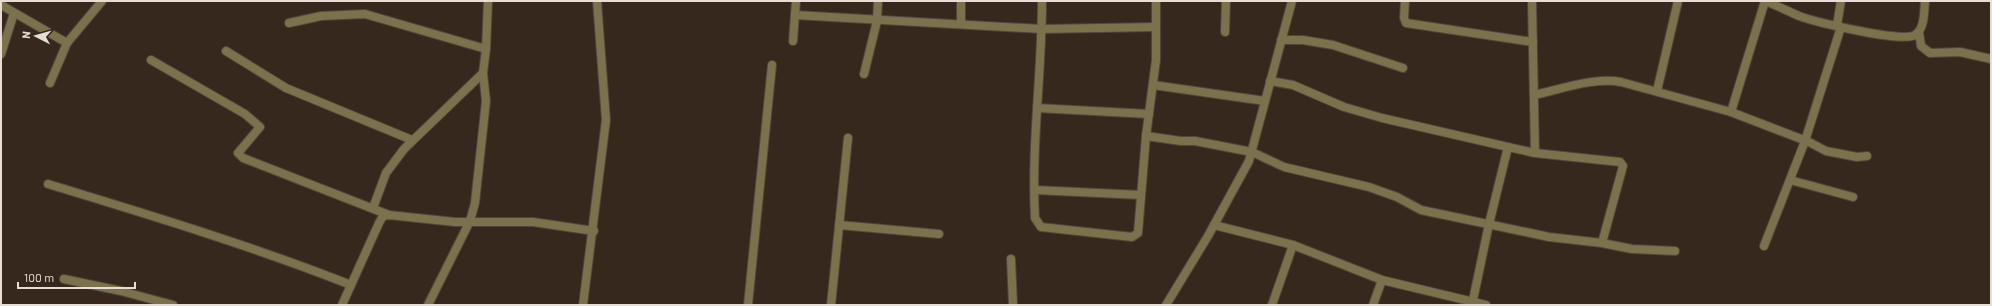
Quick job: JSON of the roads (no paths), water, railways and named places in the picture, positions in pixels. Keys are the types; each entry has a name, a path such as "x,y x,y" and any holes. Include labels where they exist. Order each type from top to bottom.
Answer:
{"street":[{"path":"50,83 67,43 102,1"},
{"path":"428,305 470,221 475,203 486,101 483,73 486,49 488,1"},
{"path":"583,305 594,231 606,120 597,1"},
{"path":"793,41 796,1"},
{"path":"864,74 877,21 878,1"},
{"path":"961,1 961,24"},
{"path":"1042,1 1042,28 1037,108 1035,218 1041,227 1132,237 1138,233 1148,114 1156,60 1156,1"},
{"path":"1225,32 1226,1"},
{"path":"1166,305 1214,225 1252,152 1264,101 1292,1"},
{"path":"1405,1 1404,18 1406,23 1533,42"},
{"path":"1532,1 1535,153"},
{"path":"1657,91 1678,1"},
{"path":"1731,112 1765,1 1800,16 1877,34 1908,38 1919,32"},
{"path":"1764,246 1806,141 1839,26 1841,1"},
{"path":"1925,1 1922,26 1919,32 1921,46 1930,53 1960,52 1991,59"},
{"path":"1,5 67,43"},
{"path":"1,54 14,13"},
{"path":"290,23 321,16 365,14 486,49"},
{"path":"795,15 877,21 1042,28 1156,27"},
{"path":"1281,40 1303,40 1333,45 1403,68"},
{"path":"226,51 286,88 412,140"},
{"path":"151,60 245,114 260,127 238,153 243,158 389,215"},
{"path":"748,305 772,65"},
{"path":"373,208 386,173 412,140 447,110 483,73"},
{"path":"1534,95 1609,80 1657,91 1731,112 1806,141 1826,151 1857,157 1867,156"},
{"path":"1270,81 1293,85 1337,104 1382,118 1535,153 1622,164 1602,243"},
{"path":"1153,85 1264,101"},
{"path":"1037,108 1148,114"},
{"path":"1146,136 1181,141 1195,141 1252,152 1284,167 1369,187 1397,197 1421,210 1549,237 1632,248 1676,251"},
{"path":"832,305 848,138"},
{"path":"1473,303 1489,224 1508,147"},
{"path":"1790,180 1853,197"},
{"path":"48,184 275,256 351,285"},
{"path":"1035,190 1141,195"},
{"path":"342,305 383,216 389,215 443,221 533,222 594,231"},
{"path":"839,225 939,234"},
{"path":"1214,225 1293,245 1382,280 1486,305"},
{"path":"1272,305 1293,245"},
{"path":"1011,259 1013,305"},
{"path":"64,279 121,290 173,305"},
{"path":"1373,305 1382,280"}]}
